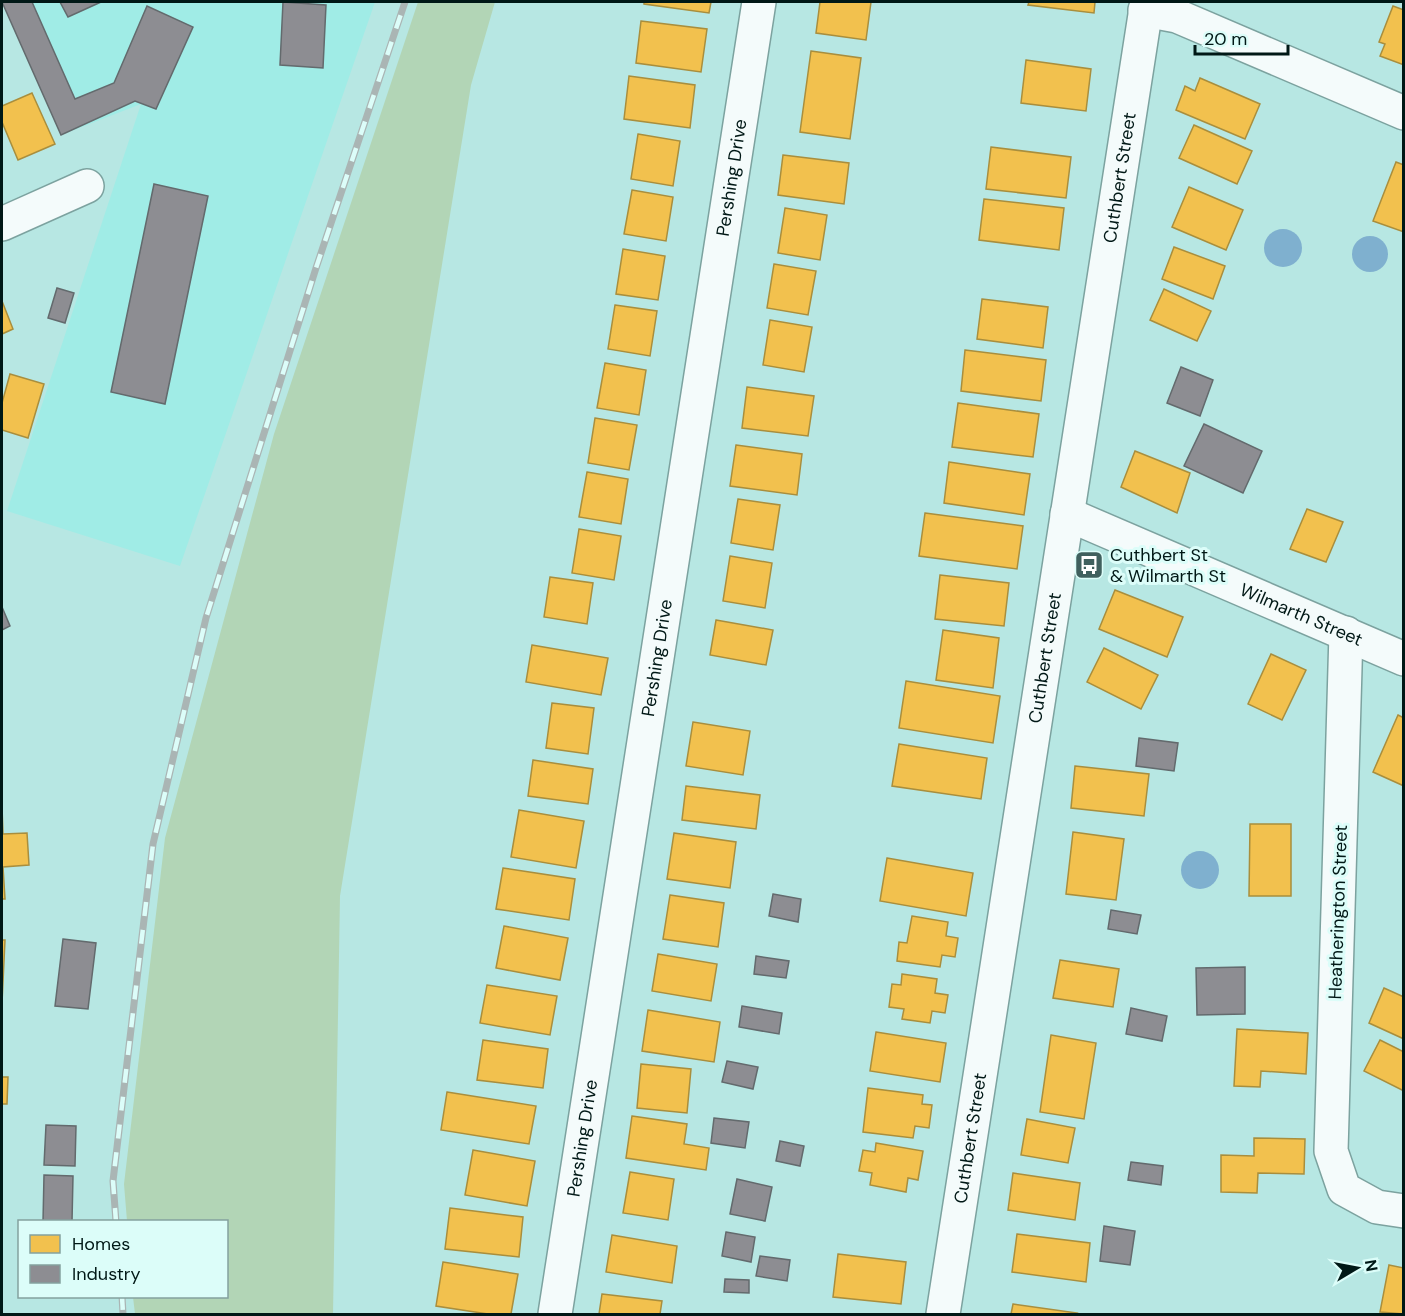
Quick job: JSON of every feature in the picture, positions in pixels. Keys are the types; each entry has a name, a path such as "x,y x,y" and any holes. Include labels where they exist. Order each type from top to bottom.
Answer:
{"street":[{"name":"Pershing Drive","path":"555,1314 759,2"},
{"path":"1146,6 1177,16 1404,113"},
{"name":"Cuthbert Street","path":"943,1314 1146,6"},
{"path":"2,224 87,186"},
{"name":"Wilmarth Street","path":"1067,514 1404,659"},
{"name":"Heatherington Street","path":"1346,633 1331,1151 1344,1189 1377,1207 1404,1211"}],"shaded area":[{"path":"2,2 375,2 180,566 7,511 141,104 61,135"},
{"path":"1283,229 1296,235 1302,248 1296,261 1283,267 1270,261 1264,248 1270,235"},
{"path":"1370,236 1383,241 1388,254 1383,267 1370,272 1357,267 1352,254 1357,241"},
{"path":"1200,851 1213,857 1219,870 1213,883 1200,889 1187,883 1181,870 1187,857"}],"green space":[{"path":"418,2 495,2 471,85 340,896 333,1314 135,1314 133,1298 228,1298 228,1220 127,1220 124,1184 165,838 274,434"}],"building: Homes":[{"path":"644,2 711,2 709,13 644,4"},
{"path":"820,2 871,2 866,40 816,33"},
{"path":"1029,2 1095,2 1094,13 1028,5"},
{"path":"1393,6 1404,10 1404,65 1380,56 1385,44 1379,42"},
{"path":"641,21 707,29 701,72 636,63"},
{"path":"811,51 861,58 850,139 800,132"},
{"path":"1026,60 1091,69 1086,111 1021,103"},
{"path":"629,76 695,85 690,128 624,119"},
{"path":"1200,78 1260,104 1245,139 1176,110 1185,86 1195,91"},
{"path":"32,93 55,144 18,160 2,122 2,106"},
{"path":"1194,125 1252,151 1237,184 1179,158"},
{"path":"638,134 680,141 673,186 631,179"},
{"path":"991,147 1071,157 1066,198 986,189"},
{"path":"783,155 849,163 844,204 778,195"},
{"path":"1396,162 1404,165 1404,232 1373,221"},
{"path":"1189,187 1243,210 1226,250 1172,227"},
{"path":"632,190 673,197 666,241 624,234"},
{"path":"984,199 1064,208 1059,250 979,240"},
{"path":"785,208 827,215 820,260 778,253"},
{"path":"1174,247 1225,266 1213,299 1162,279"},
{"path":"623,249 665,256 658,300 616,294"},
{"path":"774,264 816,271 808,315 767,308"},
{"path":"1164,289 1211,311 1197,341 1150,320"},
{"path":"982,299 1048,307 1043,348 977,339"},
{"path":"2,301 13,329 2,334"},
{"path":"615,305 657,311 650,356 608,349"},
{"path":"770,320 812,327 804,372 763,365"},
{"path":"965,350 1046,360 1041,401 961,391"},
{"path":"605,363 646,370 639,415 597,408"},
{"path":"10,374 44,384 28,438 2,430 2,403"},
{"path":"747,387 814,396 808,436 742,428"},
{"path":"958,403 1039,414 1033,457 952,447"},
{"path":"595,418 637,425 629,470 588,463"},
{"path":"736,445 802,454 797,495 730,486"},
{"path":"1135,451 1190,473 1177,513 1121,487"},
{"path":"949,462 1030,474 1024,515 944,503"},
{"path":"587,472 628,479 621,524 579,517"},
{"path":"738,499 780,505 773,550 731,543"},
{"path":"1307,509 1343,522 1326,562 1290,549"},
{"path":"925,513 1023,526 1017,569 919,556"},
{"path":"579,529 621,536 614,580 572,573"},
{"path":"730,556 772,563 765,608 723,601"},
{"path":"940,575 1009,583 1004,626 935,619"},
{"path":"550,577 593,583 587,624 544,617"},
{"path":"1115,590 1183,617 1167,657 1099,629"},
{"path":"716,620 773,630 766,665 710,655"},
{"path":"943,630 999,638 993,688 936,680"},
{"path":"532,645 608,658 601,695 526,682"},
{"path":"1104,648 1158,675 1141,709 1087,682"},
{"path":"1271,654 1306,670 1282,720 1248,704"},
{"path":"906,681 1000,696 993,743 899,728"},
{"path":"552,703 594,708 588,754 546,748"},
{"path":"1398,715 1404,718 1404,786 1373,772"},
{"path":"693,722 750,731 743,775 686,766"},
{"path":"899,744 987,758 981,799 892,786"},
{"path":"533,760 593,769 588,804 528,796"},
{"path":"1075,766 1149,774 1144,816 1071,808"},
{"path":"686,786 760,795 756,829 682,820"},
{"path":"2,807 3,834 27,833 29,865 3,867 5,899 2,899"},
{"path":"519,810 584,821 576,868 511,857"},
{"path":"1250,824 1291,824 1291,896 1249,896"},
{"path":"1073,832 1124,839 1116,900 1066,894"},
{"path":"674,833 736,842 730,888 667,879"},
{"path":"887,858 973,873 966,916 880,901"},
{"path":"503,868 575,879 569,920 496,909"},
{"path":"670,895 724,903 718,947 663,939"},
{"path":"912,916 948,922 946,936 958,938 955,957 942,955 940,967 897,961 899,942 907,943"},
{"path":"504,926 568,938 560,980 496,968"},
{"path":"2,940 5,940 2,1003"},
{"path":"658,954 717,964 711,1001 652,991"},
{"path":"1060,960 1119,969 1113,1007 1053,998"},
{"path":"902,974 937,979 935,993 948,995 945,1013 932,1011 930,1023 902,1019 904,1009 889,1007 892,984 901,985"},
{"path":"487,985 557,996 550,1035 480,1023"},
{"path":"1384,988 1404,997 1404,1039 1369,1023"},
{"path":"648,1010 720,1022 714,1062 642,1051"},
{"path":"1237,1029 1308,1033 1306,1074 1261,1071 1260,1087 1234,1086"},
{"path":"876,1032 946,1043 940,1082 870,1071"},
{"path":"1051,1035 1096,1043 1084,1119 1040,1112"},
{"path":"483,1040 548,1049 543,1088 477,1080"},
{"path":"1380,1040 1404,1052 1404,1091 1364,1071"},
{"path":"641,1064 691,1069 687,1113 637,1108"},
{"path":"2,1077 8,1077 7,1104 2,1104"},
{"path":"868,1088 923,1095 922,1104 932,1105 929,1128 915,1126 913,1138 863,1132"},
{"path":"447,1092 536,1106 529,1144 441,1130"},
{"path":"632,1116 687,1124 684,1144 709,1148 706,1170 626,1158"},
{"path":"1027,1119 1075,1128 1068,1163 1021,1155"},
{"path":"1254,1138 1305,1139 1304,1174 1258,1173 1257,1193 1221,1192 1221,1155 1254,1156"},
{"path":"876,1143 923,1151 918,1180 908,1178 906,1192 870,1185 872,1173 859,1171 863,1150 875,1152"},
{"path":"473,1150 535,1161 527,1206 465,1195"},
{"path":"630,1172 674,1179 668,1220 623,1213"},
{"path":"1013,1173 1080,1183 1075,1220 1008,1210"},
{"path":"450,1208 523,1217 519,1257 445,1249"},
{"path":"1017,1234 1090,1243 1086,1282 1012,1272"},
{"path":"612,1235 677,1246 672,1283 606,1272"},
{"path":"838,1254 906,1262 901,1304 833,1297"},
{"path":"443,1262 518,1274 511,1314 488,1314 436,1306"},
{"path":"1389,1265 1404,1268 1404,1314 1380,1312"},
{"path":"602,1294 662,1301 660,1314 599,1314"},
{"path":"1013,1304 1077,1313 1011,1314"}],"building: Industry":[{"path":"2,2 32,2 75,99 114,83 147,6 193,27 156,109 135,101 61,135"},
{"path":"60,2 101,2 68,17"},
{"path":"283,2 326,5 323,68 280,65"},
{"path":"154,184 208,196 165,404 111,392"},
{"path":"57,288 74,293 65,323 48,318"},
{"path":"1181,367 1213,380 1200,416 1167,403"},
{"path":"1204,424 1262,451 1243,493 1184,466"},
{"path":"2,607 10,626 2,630"},
{"path":"1139,738 1178,743 1174,771 1136,766"},
{"path":"773,894 801,899 798,922 769,916"},
{"path":"1111,910 1141,915 1137,934 1108,929"},
{"path":"63,939 96,943 88,1009 55,1006"},
{"path":"756,956 789,961 786,978 754,974"},
{"path":"1245,967 1245,1014 1197,1015 1196,968"},
{"path":"742,1006 782,1013 779,1034 739,1027"},
{"path":"1131,1008 1167,1016 1162,1041 1126,1034"},
{"path":"727,1061 758,1067 753,1089 722,1082"},
{"path":"714,1118 749,1122 745,1148 711,1143"},
{"path":"46,1125 76,1126 75,1166 44,1165"},
{"path":"780,1141 804,1146 800,1166 776,1161"},
{"path":"1131,1162 1163,1166 1161,1185 1128,1180"},
{"path":"44,1175 73,1176 72,1220 43,1220"},
{"path":"737,1179 772,1187 765,1221 730,1214"},
{"path":"1104,1226 1135,1231 1130,1265 1100,1261"},
{"path":"726,1232 755,1237 751,1262 722,1256"},
{"path":"760,1256 790,1260 787,1281 756,1276"},
{"path":"725,1279 749,1280 749,1293 724,1292"}],"railway":[{"path":"116,1220 113,1181 153,844 206,618 316,268 405,2"},
{"path":"122,1298 123,1314"}],"place":[{"name":"Cuthbert St & Wilmarth St","path":"1089,565"}]}
